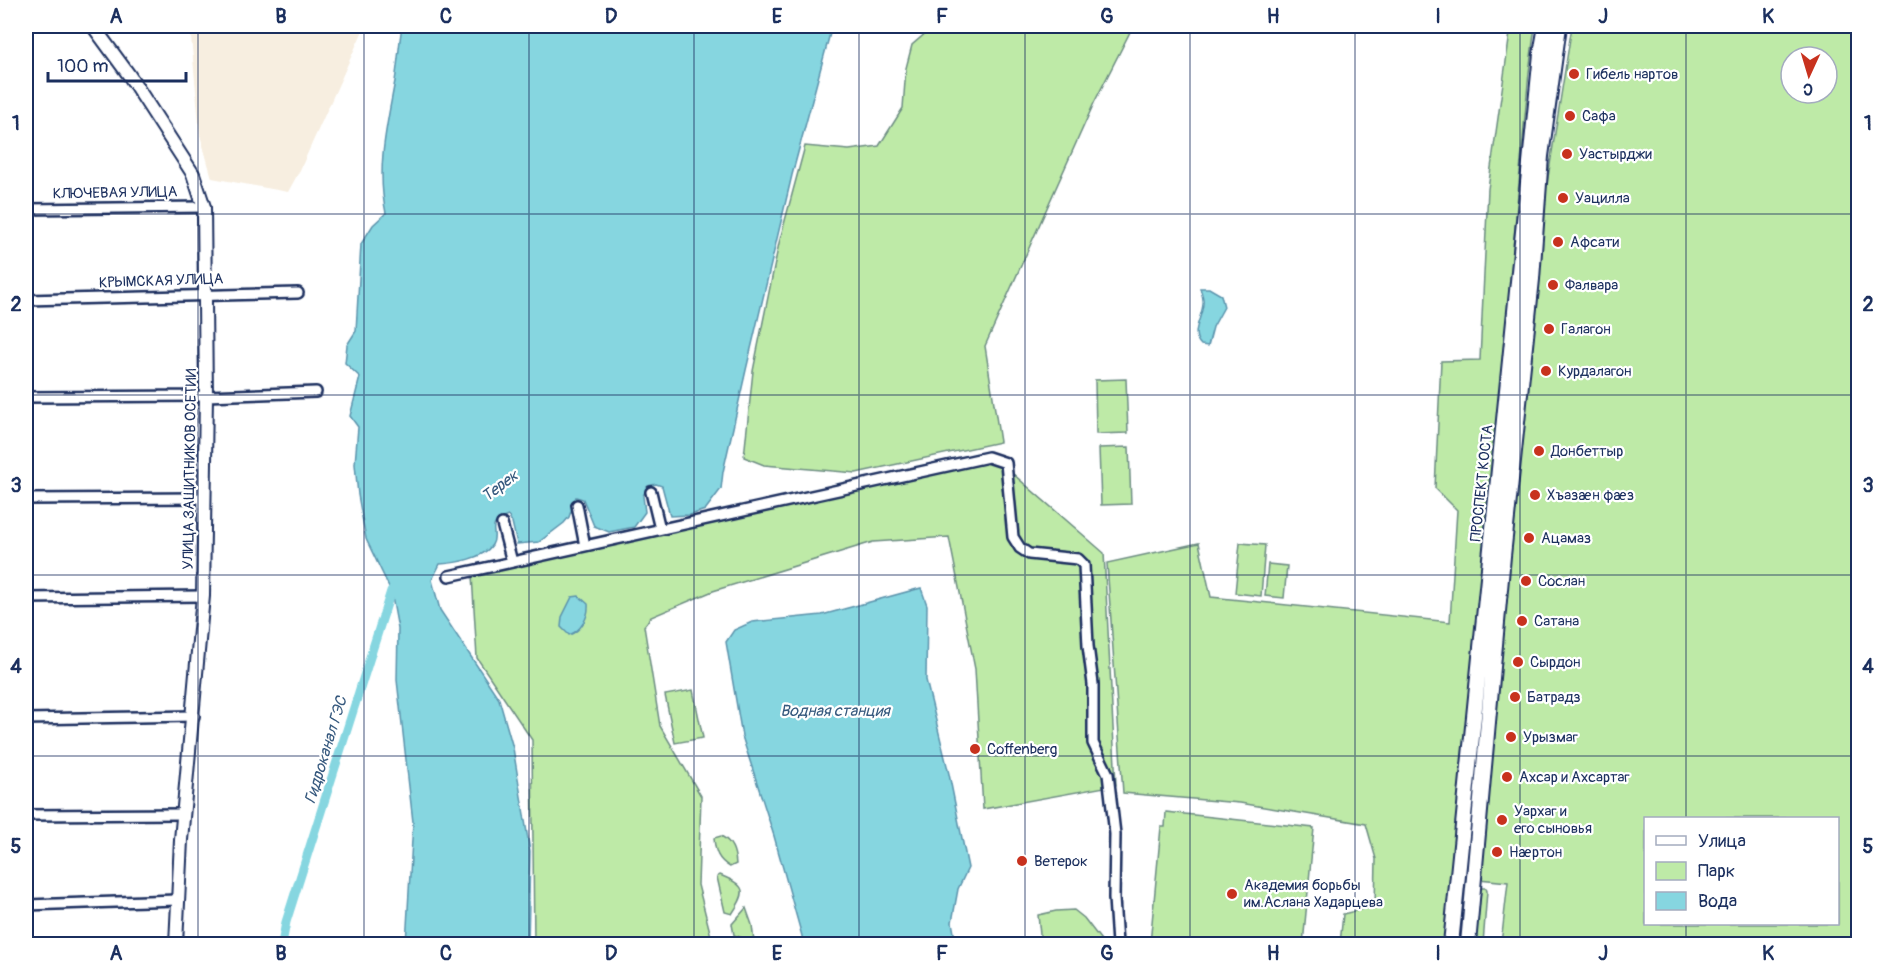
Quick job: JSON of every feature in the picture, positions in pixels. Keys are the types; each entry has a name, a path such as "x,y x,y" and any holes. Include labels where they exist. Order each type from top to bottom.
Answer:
{"main road":[{"name":"ПРОСПЕКТ КОСТА","path":"1451,945 1541,54 1546,26"},
{"name":"ПРОСПЕКТ КОСТА","path":"1468,945 1503,556 1532,279 1541,156 1559,26"}],"street":[{"name":"УЛИЦА ЗАЩИТНИКОВ ОСЕТИИ","path":"93,26 129,75 193,174 204,207 206,396 203,596 177,900 176,945"},
{"name":"КЛЮЧЕВАЯ УЛИЦА","path":"26,209 204,207"},
{"name":"КРЫМСКАЯ УЛИЦА","path":"26,300 298,292"},
{"path":"26,397 206,396 316,392"},
{"path":"449,576 988,457 1006,463 1013,537 1020,548 1029,554 1078,559 1084,565 1088,646 1093,684 1093,743 1108,774 1115,834 1114,898 1117,945"},
{"path":"651,492 660,529"},
{"path":"26,499 203,498"},
{"path":"577,505 585,546"},
{"path":"502,524 512,562"},
{"path":"26,598 203,596"},
{"path":"26,719 194,716"},
{"path":"26,815 184,814"},
{"path":"26,904 177,900"}],"shaded area":[{"path":"190,26 365,26 288,192 212,178 200,135"}],"green space":[{"path":"934,26 1133,26 1094,103 985,346 1000,442 856,473 764,465 744,457 753,371 779,243 805,146 849,150 879,146 903,108 906,68 912,45"},
{"path":"1511,26 1535,26 1447,944 1340,944 1343,914 1375,906 1376,859 1366,824 1240,803 1123,793 1107,563 1199,543 1211,597 1450,622 1457,510 1435,488 1441,361 1480,360 1488,189"},
{"path":"1572,26 1858,26 1858,944 1501,944 1508,882 1479,879 1507,556 1543,209"},
{"path":"1126,379 1128,433 1096,434 1095,380"},
{"path":"1129,447 1131,504 1101,505 1099,448"},
{"path":"997,460 1104,553 1116,785 983,809 975,669 949,537 873,542 713,591 651,617 644,626 660,726 701,796 698,885 713,944 534,944 532,740 477,658 472,575"},
{"path":"1240,543 1265,545 1261,596 1235,593"},
{"path":"1268,564 1287,566 1284,598 1265,596"},
{"path":"693,690 703,738 675,743 665,695"},
{"name":"Академия борьбы им.Аслана Хадарцева","path":"1166,812 1314,828 1303,944 1150,944 1161,827 1165,827"},
{"path":"721,836 728,841 734,851 736,864 730,867 716,851 714,838"},
{"path":"720,875 735,882 742,890 741,899 732,914 725,912 717,877"},
{"path":"1480,888 1486,888 1487,891 1483,944 1474,944"},
{"path":"746,908 752,925 754,942 734,935 732,924"},
{"path":"1074,910 1084,918 1104,944 1041,944 1038,915"}],"water":[{"name":"Терек","path":"402,26 832,26 792,175 746,370 721,489 705,510 690,515 670,516 662,486 656,484 648,486 643,496 645,512 634,527 609,532 594,526 583,499 576,497 569,517 539,542 517,544 512,522 508,516 496,522 494,540 488,550 468,559 440,564 432,580 440,610 499,699 513,748 530,851 528,944 406,944 413,822 397,680 398,629 391,591 366,539 355,464 358,427 350,416 360,377 345,363 347,345 356,331 361,244 373,225 386,213 382,163"},
{"path":"1200,288 1209,288 1221,295 1224,307 1213,327 1208,346 1201,345 1196,335 1203,301"},
{"name":"Водная станция","path":"921,588 927,605 926,680 949,774 968,868 958,889 952,922 956,944 802,944 802,936 774,836 742,736 726,642 734,630 752,622 822,615"},
{"path":"579,596 588,604 587,614 581,627 569,635 561,627 562,617 572,597"}],"waterway":[{"name":"Гидроканал ГЭС","path":"282,944 286,922 391,591 398,582"}],"place":[{"name":"Гибель нартов","path":"1574,74"},
{"name":"Сафа","path":"1570,116"},
{"name":"Уастырджи","path":"1567,154"},
{"name":"Уацилла","path":"1563,198"},
{"name":"Афсати","path":"1558,242"},
{"name":"Фалвара","path":"1553,285"},
{"name":"Галагон","path":"1549,329"},
{"name":"Курдалагон","path":"1546,371"},
{"name":"Донбеттыр","path":"1539,451"},
{"name":"Хъазæн фæз","path":"1535,495"},
{"name":"Ацамаз","path":"1529,538"},
{"name":"Сослан","path":"1526,581"},
{"name":"Сатана","path":"1522,621"},
{"name":"Сырдон","path":"1518,662"},
{"name":"Батрадз","path":"1515,697"},
{"name":"Урызмаг","path":"1511,737"},
{"name":"Coffenberg","path":"975,749"},
{"name":"Ахсар и Ахсартаг","path":"1507,777"},
{"name":"Уархаг и его сыновья","path":"1502,820"},
{"name":"Нæртон","path":"1497,852"},
{"name":"Ветерок","path":"1022,861"},
{"name":"Академия борьбы им.Аслана Хадарцева","path":"1232,894"}]}
